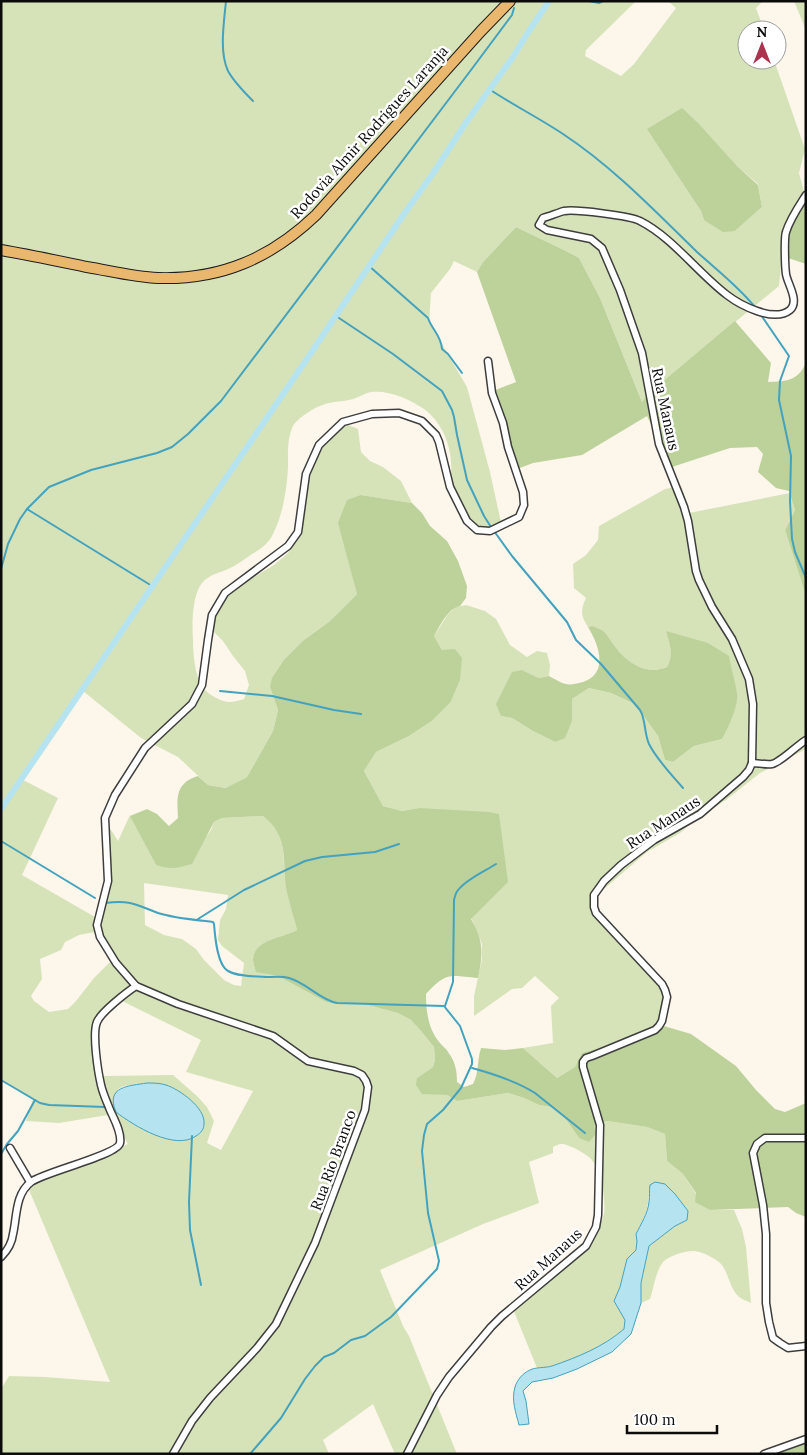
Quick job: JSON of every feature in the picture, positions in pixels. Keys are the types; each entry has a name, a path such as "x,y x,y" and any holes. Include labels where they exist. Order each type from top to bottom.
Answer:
{"main road":[{"name":"Rodovia Almir Rodrigues Laranja","path":"1,250 120,273 157,278 201,276 230,269 255,259 288,239 316,215 510,1"}],"street":[{"name":"Rua Manaus","path":"407,1454 437,1395 449,1377 502,1316 586,1246 596,1227 598,1215 600,1125 584,1072 583,1062 586,1058 655,1030 662,1021 667,997 662,984 596,913 593,901 594,895 604,881 637,852 700,814 743,777 749,770 752,762 753,704 749,680 732,639 712,607 698,576 688,521 659,444 642,353 620,290 602,248 591,239 547,230 539,225 543,218 566,211 598,213 638,220 661,235 728,296 752,309 772,315 790,310 793,304 794,299 786,273 785,234 806,195"},
{"path":"1,1257 8,1250 13,1235 19,1199 30,1182 41,1176 103,1155 119,1146 118,1133 101,1085 95,1046 96,1025 97,1021 112,1006 136,986 116,963 100,937 97,925 108,881 105,818 115,795 145,748 192,704 202,686 212,615 225,593 288,546 298,532 306,474 319,445 343,422 372,414 400,413 422,421 436,435 450,487 467,521 477,530 490,531 519,517 524,505 523,492 508,446 503,423 492,393 488,361"},
{"path":"752,762 776,763 806,740"},
{"name":"Rua Rio Branco","path":"136,986 185,1006 273,1036 308,1062 354,1071 362,1075 368,1087 365,1110 315,1243 276,1324 257,1348 210,1398 192,1421 173,1454"},
{"path":"806,1138 765,1138 758,1144 753,1153 764,1211 768,1322 773,1338 780,1344 788,1348 806,1346"},
{"path":"10,1148 30,1182"},
{"path":"764,1454 806,1439"}],"green space":[{"path":"1,1 636,1 586,50 585,56 621,76 634,64 676,8 668,1 763,1 756,8 760,20 737,20 737,70 777,70 805,149 799,173 804,192 784,234 779,286 648,394 642,402 600,298 579,258 516,227 483,262 477,272 454,261 431,293 429,322 467,387 504,528 476,535 449,487 451,476 450,454 444,434 432,416 418,405 385,392 371,392 353,399 324,404 305,414 293,426 290,436 282,510 271,537 262,548 238,564 212,575 199,587 193,618 194,658 200,683 208,693 218,699 229,702 244,699 249,685 245,671 223,641 211,629 216,614 231,592 274,565 288,553 299,533 311,472 322,446 332,436 346,424 358,429 361,452 370,461 383,467 401,481 412,503 361,495 349,561 357,594 330,621 304,640 270,687 278,710 273,731 247,777 227,788 208,785 178,757 141,738 83,691 23,780 58,798 22,875 95,917 110,882 106,822 118,841 130,815 156,865 200,846 214,822 222,818 263,816 271,823 280,838 286,880 297,930 263,943 258,948 254,953 253,960 256,971 278,976 326,1002 364,1004 398,1013 411,1020 434,1047 435,1060 433,1067 417,1078 438,1094 447,1095 457,1101 508,1093 539,1105 551,1107 565,1118 579,1138 594,1126 607,1121 647,1127 665,1134 667,1161 683,1174 696,1194 710,1210 734,1210 742,1229 746,1247 751,1303 735,1293 720,1263 706,1254 691,1251 682,1252 663,1262 656,1275 650,1299 641,1303 641,1283 649,1246 675,1226 687,1220 688,1211 675,1194 649,1191 646,1213 636,1234 636,1250 627,1259 620,1287 614,1300 625,1320 624,1329 605,1342 571,1360 548,1367 537,1368 513,1309 577,1256 595,1232 604,1214 601,1182 594,1162 577,1149 560,1144 553,1147 553,1153 529,1162 539,1203 483,1224 380,1270 457,1454 395,1454 373,1404 323,1440 329,1454 1,1454 1,1389 9,1376 110,1382 27,1185 128,1144 117,1125 108,1115 59,1123 26,1121 33,1099 1,1079","holes":["648,129 736,165 758,184 762,207 735,231 704,220 701,211","144,883 228,895 226,909 220,920 218,940 222,946 244,963 241,986 224,980 196,949 182,939 164,935 145,925","100,931 113,959 94,978 76,1001 68,1009 49,1012 34,1001 31,996 42,979 40,959 61,950 65,942 79,935","120,1000 201,1040 186,1072 253,1091 221,1150 207,1143 214,1121 207,1107 173,1075 97,1075 96,1023","153,1083 178,1091 187,1097 147,1131 116,1112 118,1089 124,1086"]},
{"path":"794,1 806,1 806,30"},
{"path":"682,108 736,165 758,185 762,207 735,231 723,232 704,220 701,211 647,129"},
{"path":"804,192 806,193 806,264 782,256 792,214"},
{"path":"516,227 579,258 600,298 642,402 648,394 735,321 771,363 768,382 786,381 795,377 806,363 806,596 785,530 795,510 789,491 776,488 758,472 763,454 757,447 730,448 672,467 647,416 582,455 533,463 512,471 493,391 516,382 477,272 483,262"},
{"path":"681,486 689,513 790,493 795,510 785,530 806,596 806,749 760,773 726,800 696,819 680,833 647,852 597,895 592,913 667,991 664,1026 632,1039 583,1053 575,1067 557,1078 523,1048 553,1043 551,1006 559,998 535,976 522,988 512,989 474,1016 474,996 482,959 482,944 474,924 419,808 402,811 383,806 364,771 376,752 409,736 432,721 450,703 442,650 434,636 448,614 456,607 466,605 485,611 496,619 510,645 527,657 537,651 547,653 550,665 549,676 539,678 522,670 501,716 512,718 555,742 572,721 572,699 589,688 611,693 635,704 658,736 665,760 673,762 694,746 722,739 737,694 733,679 667,631 671,654 667,667 651,670 630,662 592,626 588,627 582,613 586,598 574,588 573,564 586,555 598,540 599,526 665,489"},
{"path":"361,495 412,503 422,513 430,526 447,541 458,561 467,586 466,598 460,606 448,614 434,636 442,650 455,649 462,658 460,680 450,703 432,721 409,736 376,752 364,771 383,806 402,811 419,808 499,814 508,882 471,919 478,934 481,948 478,978 454,976 444,978 426,994 430,1026 436,1038 452,1059 456,1070 457,1082 464,1087 473,1084 481,1048 505,1050 523,1048 557,1078 575,1067 582,1053 632,1039 664,1026 691,1034 736,1066 775,1109 785,1112 806,1103 806,1217 788,1207 710,1210 695,1202 696,1193 683,1174 667,1161 665,1134 647,1127 607,1121 594,1126 596,1134 589,1142 579,1138 565,1118 551,1107 539,1105 508,1093 457,1101 447,1095 422,1094 416,1085 417,1078 433,1067 435,1060 434,1047 411,1020 398,1013 364,1004 326,1002 278,976 256,972 253,960 254,953 258,948 263,943 297,930 285,881 281,842 272,824 263,816 222,818 214,822 192,864 174,868 156,865 130,816 147,809 157,814 169,826 178,818 177,804 181,787 190,779 198,776 208,785 226,788 247,777 273,731 278,710 270,687 272,678 284,660 304,640 330,621 357,594 338,523 347,500"},
{"path":"592,626 604,632 618,651 630,662 651,670 667,667 669,662 671,654 666,631 708,643 729,656 737,698 722,739 694,746 673,762 665,760 658,736 635,704 611,693 589,688 572,699 572,721 565,738 555,742 512,718 501,716 496,704 512,672 522,670 539,678 549,676 562,683 569,684 583,682 591,678 599,665 596,642 588,627"},
{"path":"806,1441 806,1454 766,1454"}],"water":[{"path":"147,1083 166,1085 191,1100 201,1112 203,1118 204,1126 201,1132 187,1140 166,1139 144,1130 116,1112 113,1103 116,1092 126,1087"},
{"path":"655,1182 665,1184 675,1194 688,1211 687,1220 675,1226 649,1246 641,1283 641,1303 631,1334 612,1352 577,1369 553,1378 532,1382 523,1391 529,1424 519,1425 514,1406 514,1392 519,1379 527,1371 552,1366 581,1355 608,1341 624,1329 625,1320 614,1301 620,1287 627,1259 636,1250 636,1234 647,1210 650,1185"}],"waterway":[{"path":"226,1 223,37 225,63 233,79 253,101"},
{"path":"1,809 465,124 513,57 549,1"},
{"path":"589,1 599,3 603,1"},
{"path":"1,569 8,544 20,519 27,509 49,487 91,470 157,453 172,447 221,401 474,66 512,15 514,8"},
{"path":"489,89 563,134 599,161 633,190 755,307"},
{"path":"369,266 428,318 440,340 442,349 462,373"},
{"path":"761,315 789,356 780,381 779,400 791,456 790,501 792,539 795,552 806,578"},
{"path":"336,316 393,354 442,391 454,417 467,480 491,527"},
{"path":"27,509 152,586"},
{"path":"494,531 512,556 567,622 576,640 601,664 640,710 652,750 683,788"},
{"path":"220,691 272,696 361,714"},
{"path":"1,841 95,898"},
{"path":"198,919 244,890 305,861 322,857 375,852 399,844"},
{"path":"445,1006 453,982 454,900 456,894 458,890 476,875 496,864"},
{"path":"105,903 127,902 158,913 185,919 213,922 221,963 224,968 232,973 247,976 289,978 296,980 325,999 337,1003 444,1006 460,1026 472,1059 472,1064 461,1088 443,1110 427,1124 424,1135 422,1151 428,1213 439,1261 437,1269 391,1317 365,1336 351,1340 334,1353 324,1357 305,1379 281,1418 250,1454"},
{"path":"472,1068 505,1078 535,1093 585,1133"},
{"path":"1,1080 40,1103 105,1107"},
{"path":"1,1154 18,1131 35,1100"},
{"path":"192,1136 189,1202 190,1230 201,1285"}]}
